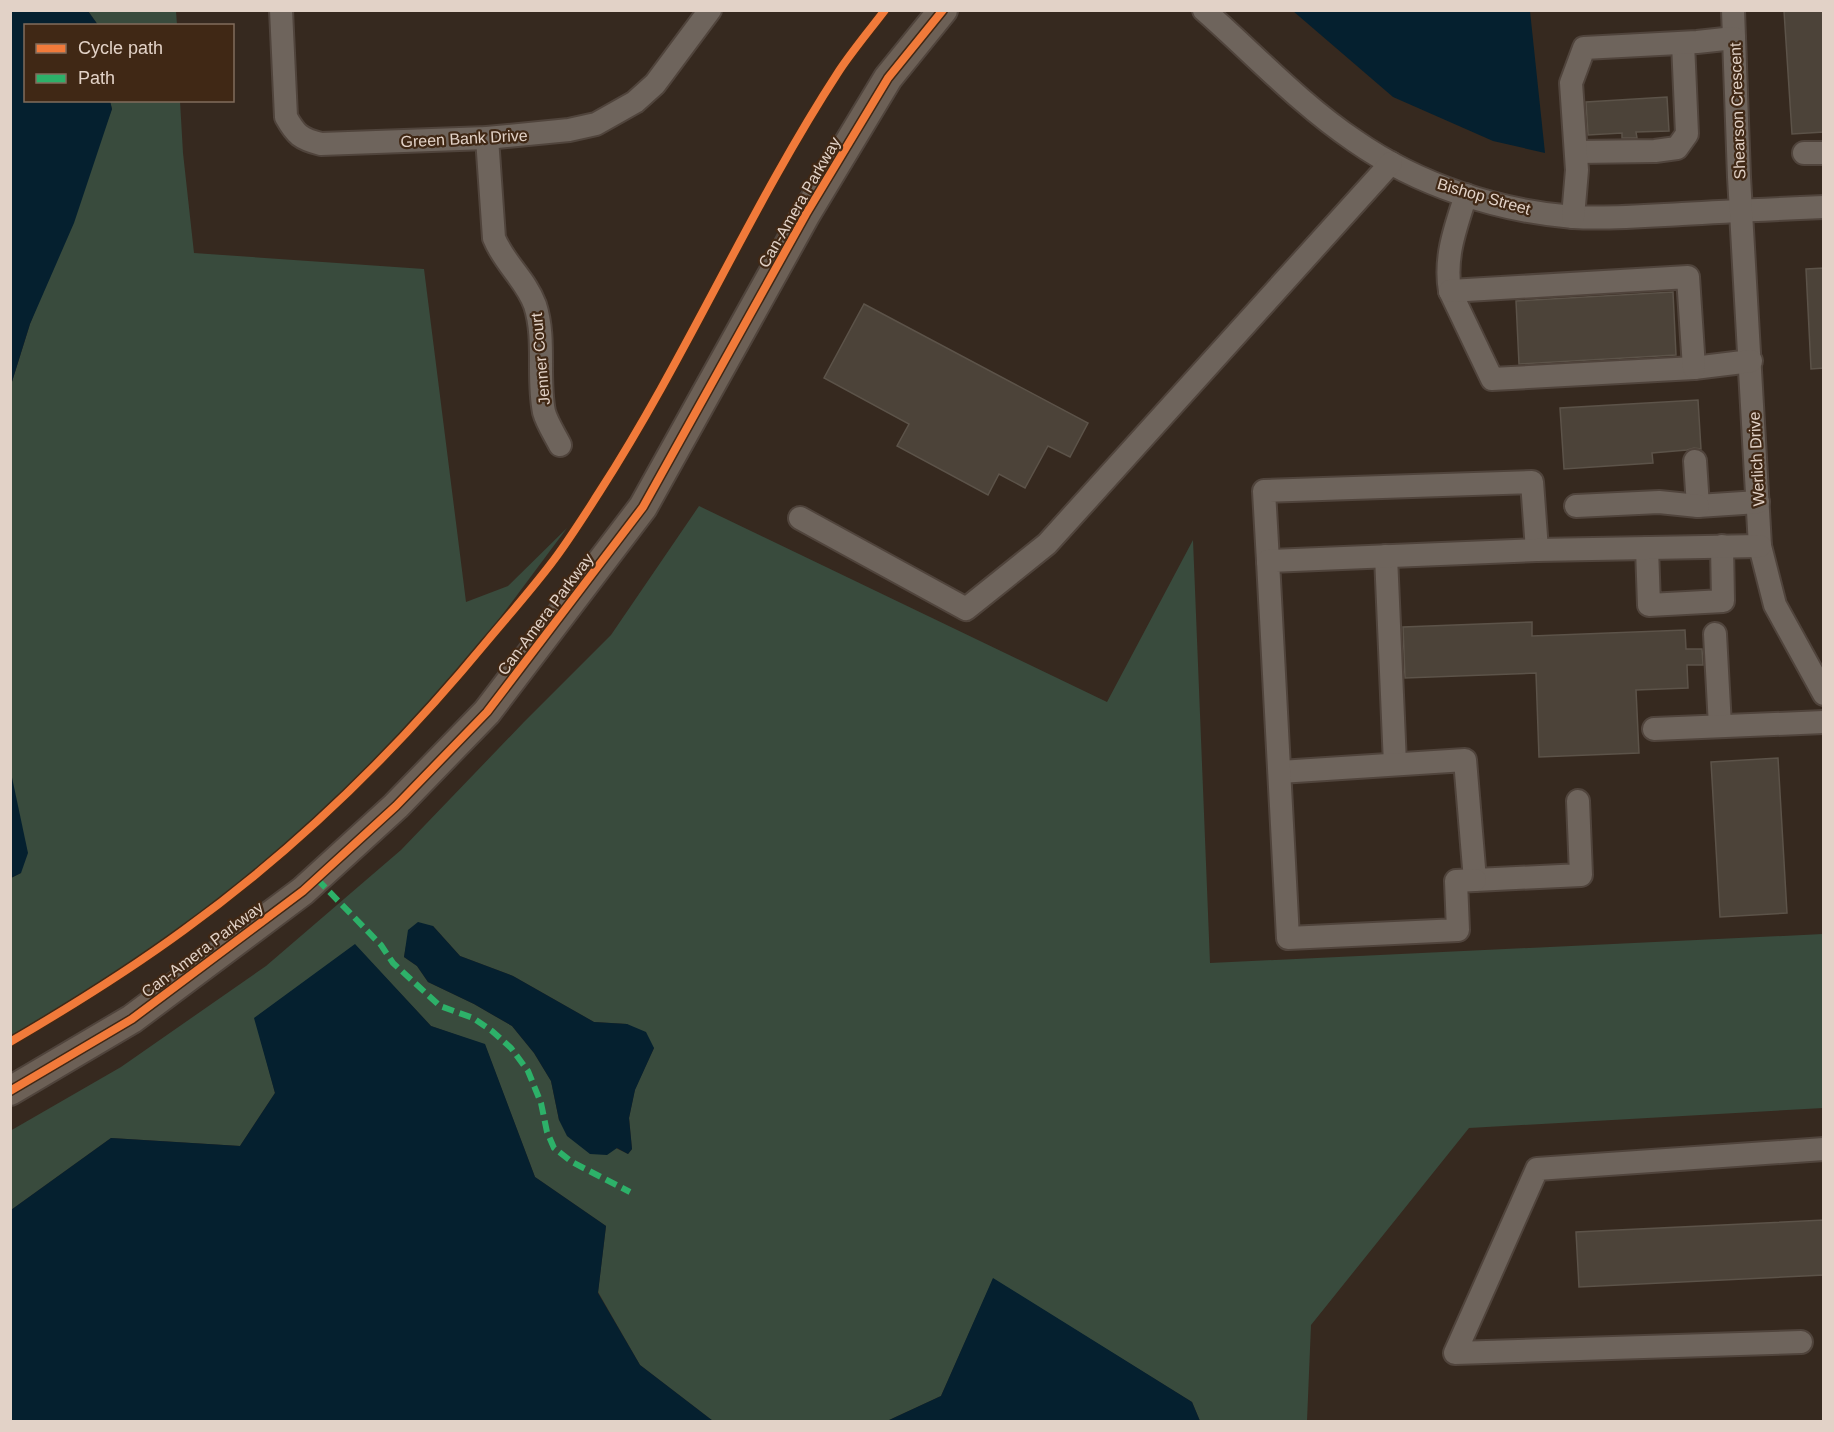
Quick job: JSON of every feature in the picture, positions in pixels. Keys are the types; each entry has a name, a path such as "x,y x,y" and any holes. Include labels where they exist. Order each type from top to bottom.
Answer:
{"main road":[{"name":"Can-Amera Parkway","path":"10,1090 132,1019 303,891 396,806 487,712 643,507 817,195 888,78 943,10"}],"street":[{"name":"Green Bank Drive","path":"281,10 286,117 303,140 321,144 487,138 569,130 596,124 635,102 655,84 710,10"},
{"name":"Bishop Street","path":"1204,10 1293,92 1355,141 1391,163 1466,195 1517,209 1572,216 1616,218 1824,207"},
{"name":"Shearson Crescent","path":"1733,10 1742,211"},
{"path":"1572,216 1577,170 1571,83 1584,48 1734,38"},
{"path":"1576,152 1655,151 1677,148 1687,134 1683,43"},
{"name":"Jenner Court","path":"487,138 494,238 501,253 526,287 535,306 544,413 560,445"},
{"path":"800,518 966,609 1047,544 1391,163"},
{"path":"1466,195 1450,247 1448,279 1450,291 1492,379 1694,368 1751,361"},
{"name":"Werlich Drive","path":"1742,211 1760,546 1775,605 1820,679"},
{"path":"1450,291 1688,277 1694,368"},
{"path":"1695,461 1698,506"},
{"path":"1537,550 1532,482 1264,491 1288,938 1458,930 1456,881 1581,875 1578,801"},
{"path":"1576,506 1659,502 1698,506 1758,502"},
{"path":"1647,548 1649,605 1723,601 1722,546"},
{"path":"1268,561 1537,550 1760,546"},
{"path":"1386,556 1395,764"},
{"path":"1715,634 1720,726"},
{"path":"1654,729 1824,722"},
{"path":"1280,772 1465,760 1475,880"},
{"path":"1801,1342 1455,1353 1537,1169 1824,1149"}],"green space":[{"path":"88,11 176,11 177,24 97,24"},
{"path":"110,102 180,102 194,253 424,269 466,602 508,586 567,528 441,697 260,870 187,928 107,984 11,1042 11,878 21,873 10,768 11,385 30,324 112,109"},
{"path":"699,506 1107,702 1193,540 1210,963 1823,934 1823,1108 1469,1128 1311,1325 1307,1421 1200,1421 1192,1402 993,1279 941,1396 887,1421 713,1421 640,1365 598,1292 606,1226 535,1177 485,1045 431,1026 355,945 255,1018 275,1093 240,1146 111,1138 11,1210 10,1131 121,1067 266,966 401,850 611,635","holes":["433,926 460,956 513,976 594,1022 627,1024 654,1048 635,1089 629,1118 632,1149 628,1154 559,1120 551,1081 534,1053 512,1026 474,1004 428,982 417,966 404,957 406,946"]}],"water":[{"path":"11,10 88,11 97,24 24,24 24,102 110,102 112,109 74,223 30,324 11,385"},
{"path":"1293,11 1530,11 1545,153 1493,141 1393,97"},
{"path":"10,768 28,853 21,873 11,878"},
{"path":"418,922 433,926 460,956 513,976 594,1022 627,1024 646,1032 654,1048 635,1090 629,1118 632,1149 628,1154 617,1148 607,1155 590,1154 567,1136 559,1120 551,1081 534,1053 512,1026 474,1004 428,982 417,966 404,957 408,930"},
{"path":"355,944 431,1026 485,1044 535,1177 606,1226 598,1293 640,1365 713,1421 11,1421 11,1210 111,1138 240,1146 275,1093 254,1018"},
{"path":"993,1278 1192,1402 1200,1421 887,1421 941,1396"}],"building":[{"path":"1824,10 1824,132 1792,134 1784,11"},
{"path":"1667,97 1669,131 1636,132 1637,138 1622,138 1622,133 1588,135 1586,102"},
{"path":"1824,268 1824,368 1811,369 1806,269"},
{"path":"1673,292 1676,355 1519,364 1516,301"},
{"path":"864,304 1088,423 1070,457 1048,446 1025,488 999,474 988,495 897,446 909,424 824,378"},
{"path":"1698,400 1701,449 1652,453 1653,463 1564,469 1560,408"},
{"path":"1532,622 1532,636 1685,630 1686,649 1702,649 1703,665 1687,665 1688,688 1636,690 1639,753 1539,757 1536,673 1405,678 1403,627"},
{"path":"1778,758 1787,913 1720,917 1711,762"},
{"path":"1824,1220 1824,1275 1579,1287 1576,1232"}],"marked path":[{"path":"317,879 381,945 393,963 440,1006 473,1018 511,1048 528,1071 541,1103 547,1132 554,1148 572,1162 630,1192"}],"cycle path":[{"path":"10,1042 142,960 268,865 346,794 454,680 542,575 582,519 632,440 807,122 844,63 885,10"},
{"path":"10,1091 132,1019 303,891 396,806 487,712 643,507 806,214 888,78 943,10"}]}
